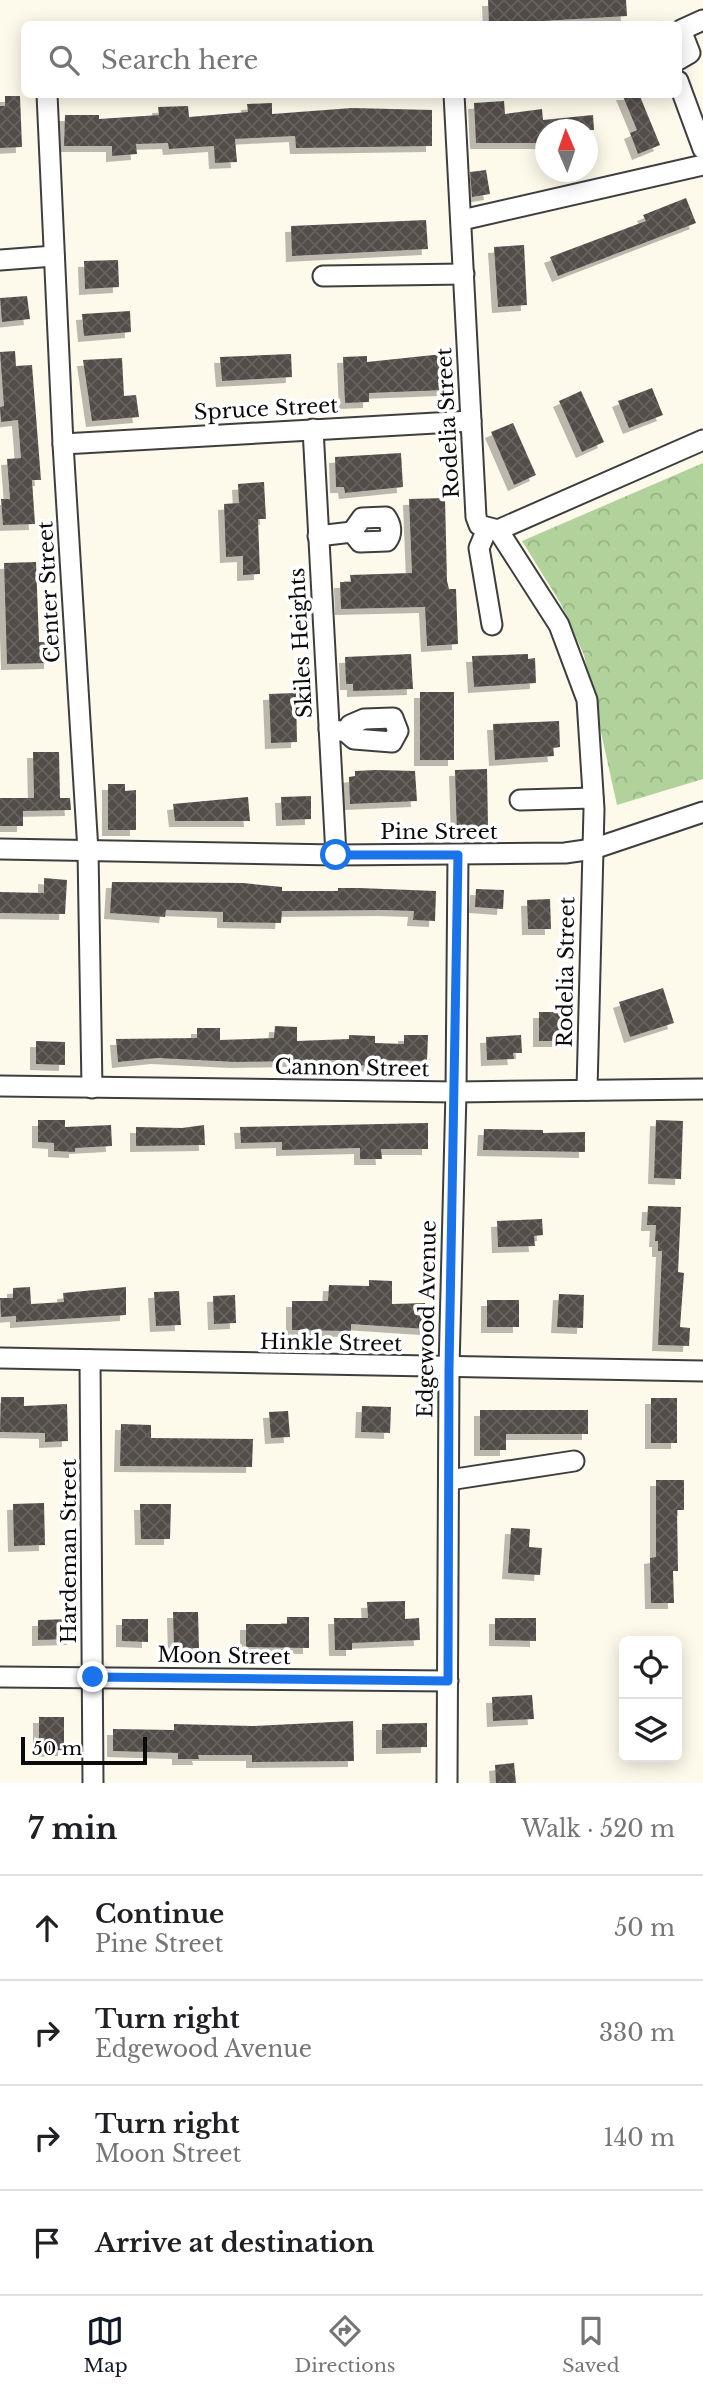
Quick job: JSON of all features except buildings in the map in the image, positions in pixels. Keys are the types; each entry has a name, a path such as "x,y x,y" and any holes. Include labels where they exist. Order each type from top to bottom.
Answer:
{"street":[{"path":"682,30 703,20"},
{"path":"682,33 691,56"},
{"path":"682,92 703,149"},
{"name":"Center Street","path":"47,98 63,444 88,851 92,1088"},
{"name":"Rodelia Street","path":"454,98 476,517 480,524 492,529 559,625 579,673 588,713 593,849 587,1090"},
{"path":"462,220 703,165"},
{"path":"0,260 54,256"},
{"path":"323,276 464,274"},
{"name":"Spruce Street","path":"63,444 471,421"},
{"name":"Skiles Heights","path":"313,429 318,536 337,730 336,855"},
{"path":"492,625 479,548 492,529 703,440"},
{"path":"318,536 352,532"},
{"path":"520,800 593,798"},
{"name":"Pine Street","path":"0,849 336,855 565,853 593,849 703,812"},
{"name":"Edgewood Avenue","path":"447,1783 449,1369 456,1092 458,855"},
{"name":"Cannon Street","path":"0,1086 456,1092 703,1089"},
{"name":"Hinkle Street","path":"0,1358 449,1369 703,1371"},
{"name":"Hardeman Street","path":"90,1360 93,1783"},
{"path":"449,1480 574,1461"},
{"name":"Moon Street","path":"0,1677 448,1681"}],"green space":[{"path":"703,463 703,779 617,805 584,655 561,604 522,541"}],"route":[{"path":"93,1677 448,1681 449,1369 451,1204 456,1092 458,855 336,855"}]}
